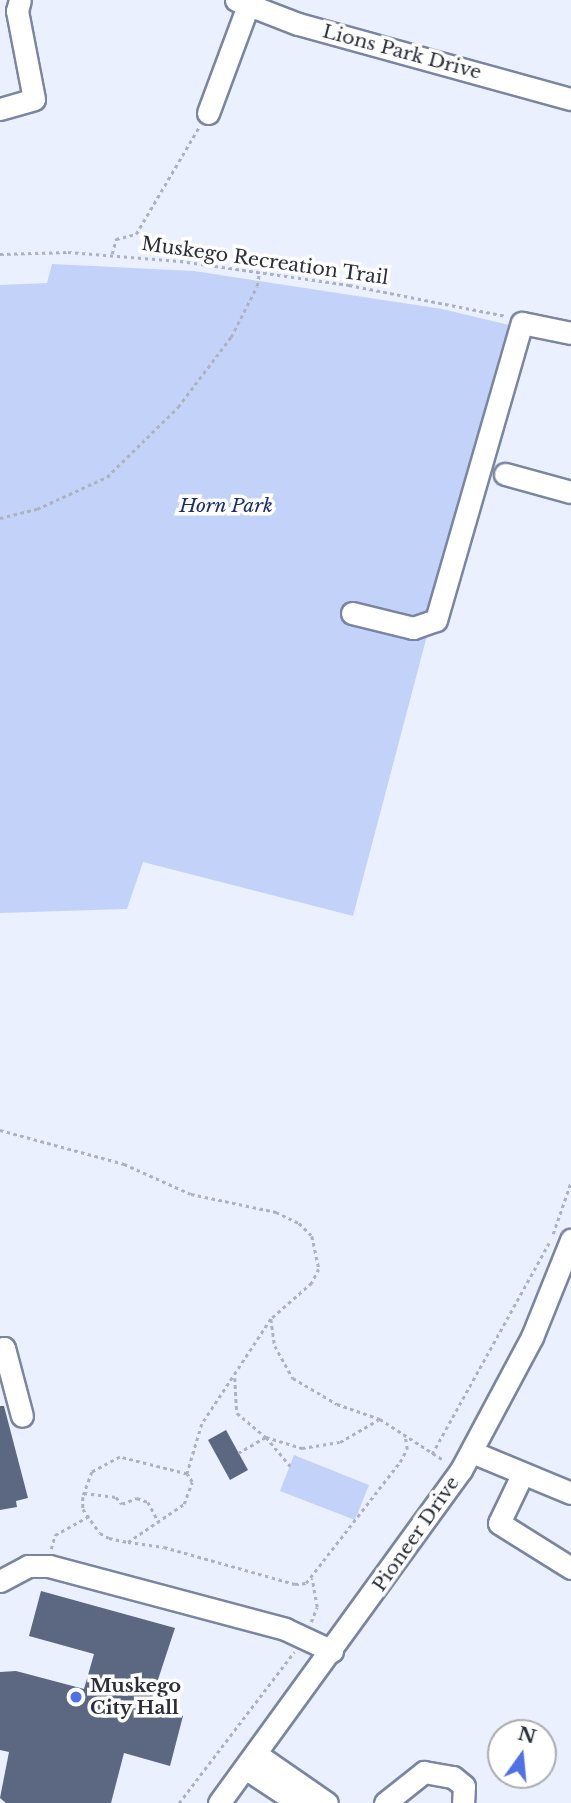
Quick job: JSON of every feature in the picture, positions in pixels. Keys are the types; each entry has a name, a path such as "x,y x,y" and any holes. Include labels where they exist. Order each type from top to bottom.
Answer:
{"street":[{"name":"Lions Park Drive","path":"245,2 571,99"},
{"path":"208,113 245,2"},
{"path":"0,109 34,99 12,8"},
{"path":"352,613 413,628 436,620 522,323 571,333"},
{"path":"505,474 571,492"},
{"name":"Pioneer Drive","path":"219,1803 332,1651 466,1461 531,1337 571,1240"},
{"path":"0,1349 4,1348 22,1416"},
{"path":"466,1461 522,1475 571,1493"},
{"path":"522,1475 499,1523 571,1568"},
{"path":"0,1581 28,1566 49,1566 304,1636 332,1651"},
{"path":"251,1761 298,1803"},
{"path":"251,1761 327,1803"},
{"path":"385,1803 424,1772 453,1777 464,1786 463,1803"}],"path":[{"path":"111,254 116,239 136,234 208,113"},
{"name":"Muskego Recreation Trail","path":"0,254 111,254 259,273 491,310 522,323"},
{"path":"0,518 37,509 107,477 178,407 223,347 257,286 259,273"},
{"path":"0,1130 124,1164 191,1194 248,1204 299,1223 312,1236 318,1269 298,1298 271,1319 235,1378 202,1424 187,1474 192,1492 160,1523 128,1542"},
{"path":"432,1454 545,1254 571,1182"},
{"path":"271,1319 275,1346 293,1378 337,1404 380,1419 432,1454 466,1461"},
{"path":"235,1378 237,1413 266,1437 290,1466"},
{"path":"239,1453 266,1437 320,1448 340,1442 380,1419"},
{"path":"187,1474 120,1457 92,1472 84,1493 88,1517 100,1533 295,1584 312,1578 400,1462 407,1449 405,1437"},
{"path":"84,1493 116,1497 122,1504 137,1498 148,1502 160,1523"},
{"path":"49,1566 55,1535 88,1517"},
{"path":"179,1803 304,1636 317,1607 312,1578"}],"green space":[{"name":"Horn Park","path":"52,264 194,271 442,309 509,325 353,916 143,862 127,909 0,913 0,285 47,283"},
{"path":"294,1455 369,1485 355,1520 280,1491"}],"building":[{"path":"0,1406 4,1406 28,1498 16,1501 17,1507 0,1510"},
{"path":"226,1430 248,1470 230,1480 208,1440"},
{"name":"Muskego City Hall","path":"41,1591 175,1628 149,1707 183,1716 170,1766 124,1753 111,1803 6,1803 0,1798 9,1752 0,1750 0,1672 16,1671 84,1689 94,1654 29,1636"}],"place":[{"name":"Muskego City Hall","path":"76,1697"}]}
